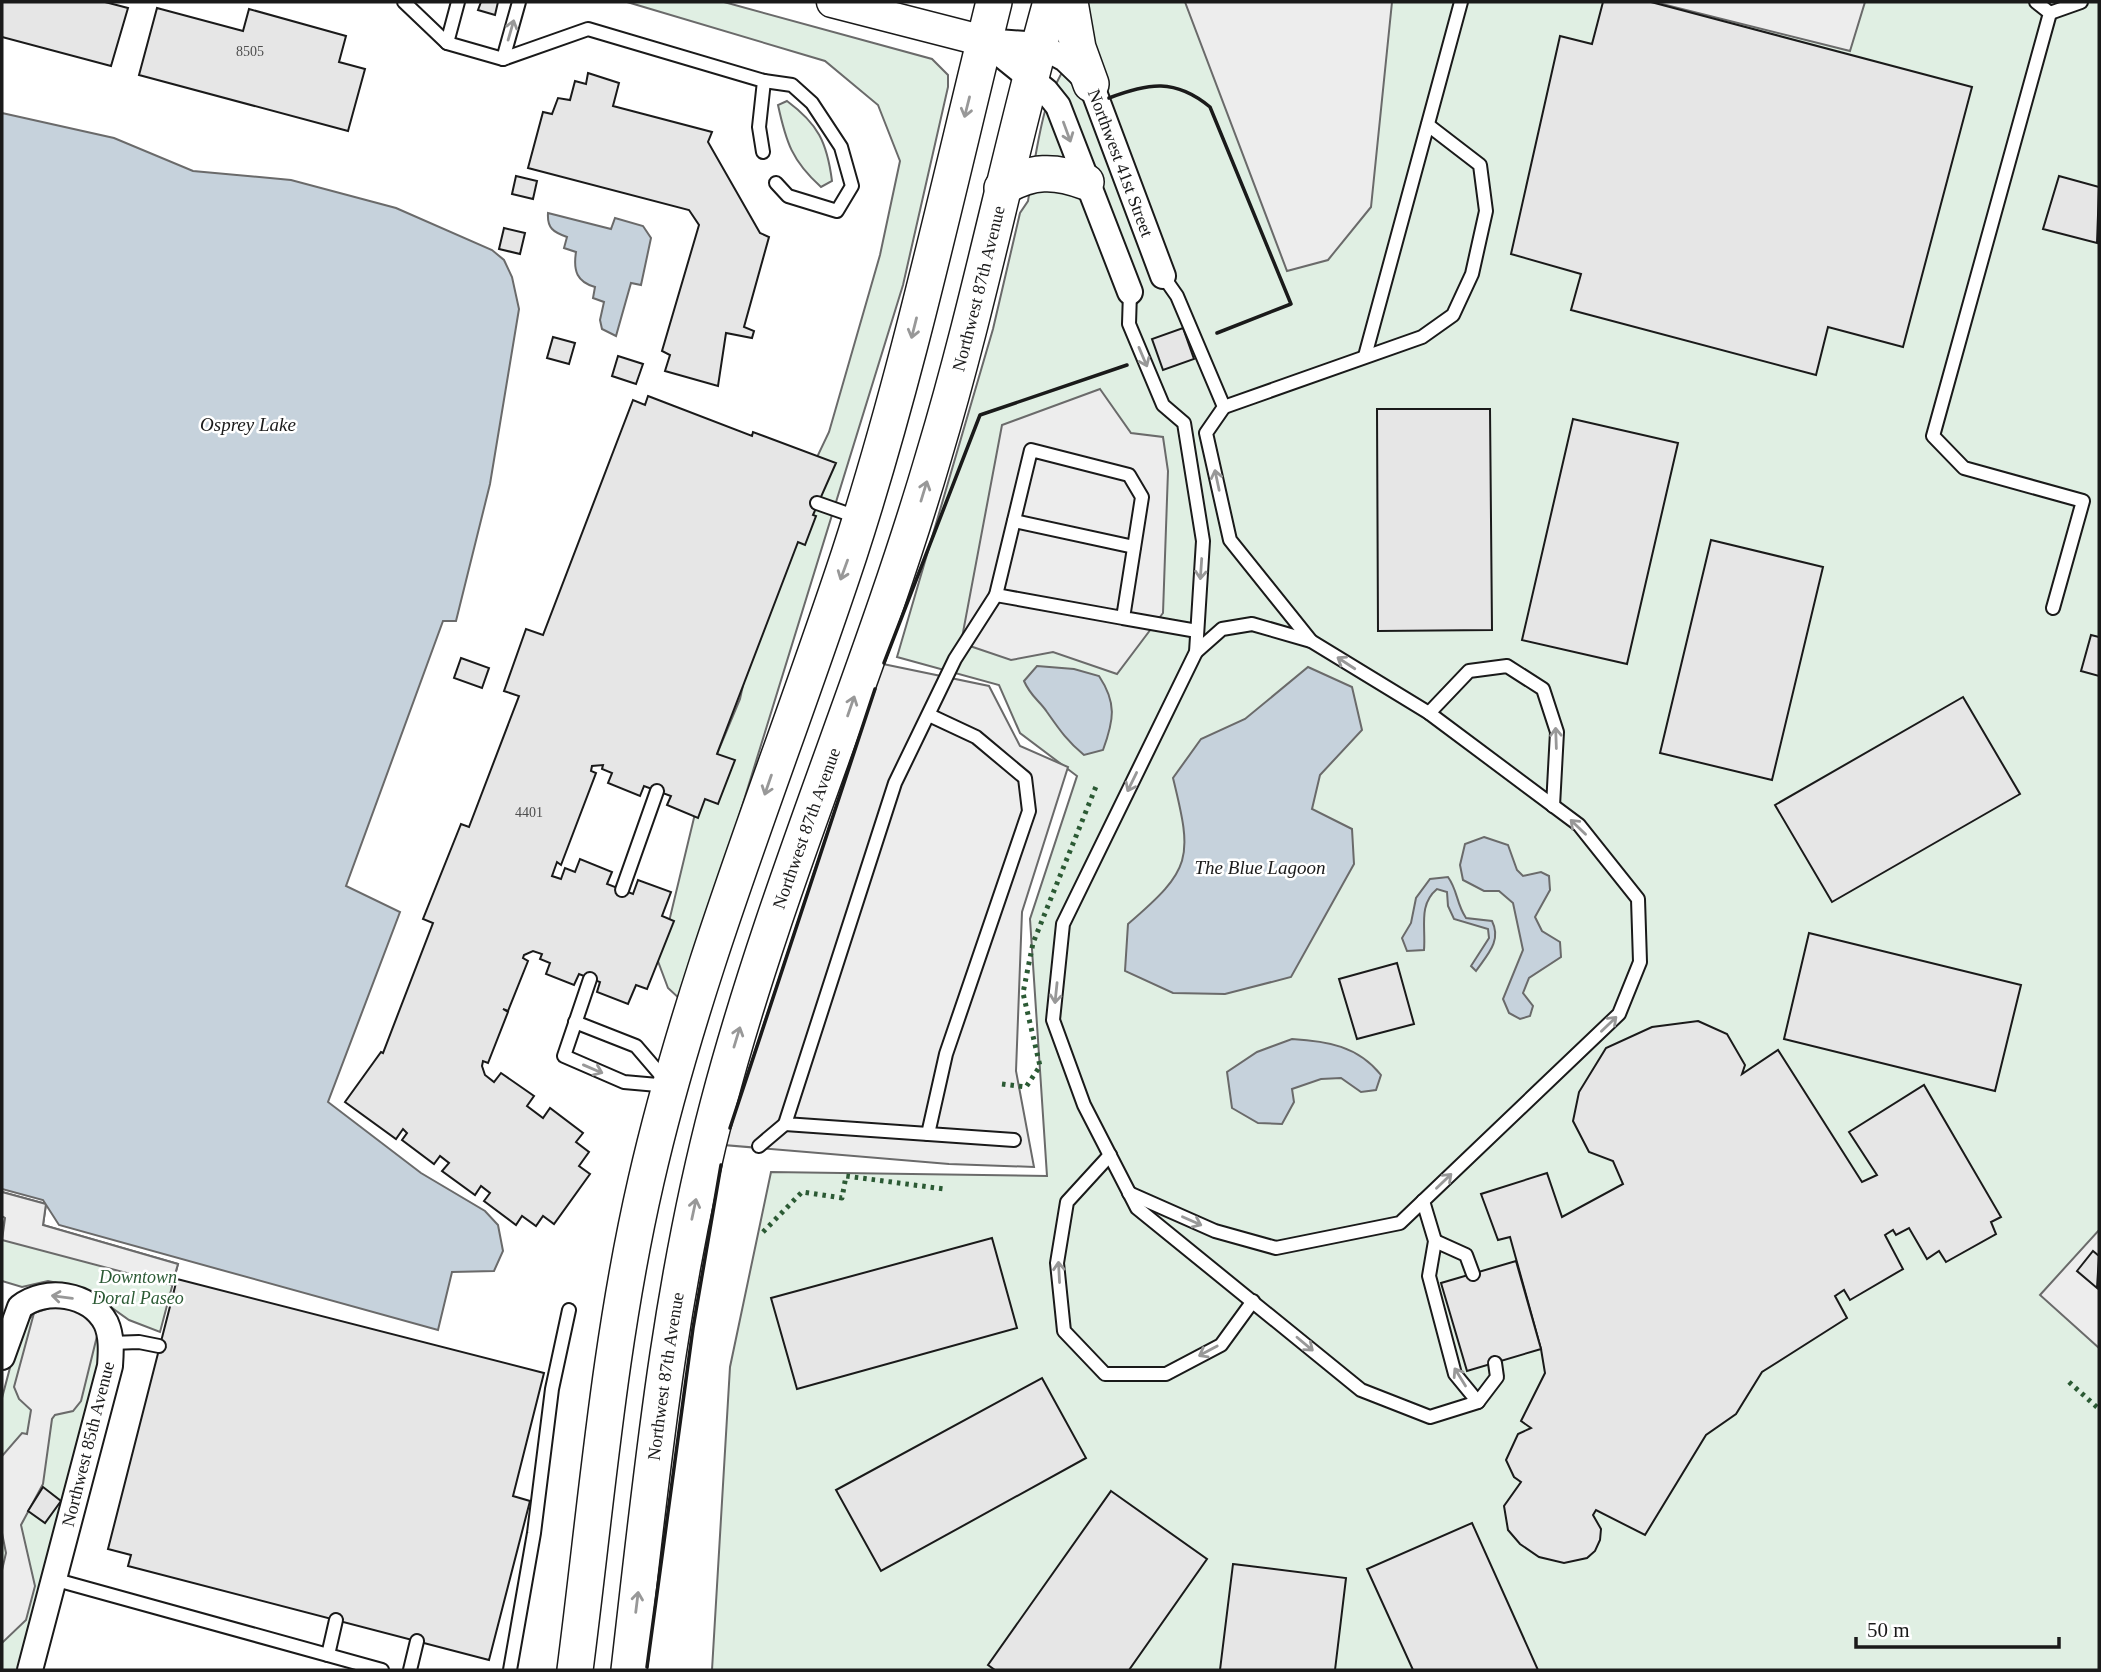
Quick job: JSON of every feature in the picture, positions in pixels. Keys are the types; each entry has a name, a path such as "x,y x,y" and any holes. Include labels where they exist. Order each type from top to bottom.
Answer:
{"main road":[{"path":"575,1670 618,1329 639,1213 670,1086 705,965 861,518 894,405 994,2"},
{"name":"Northwest 87th Avenue","path":"629,1670 666,1362 693,1210 718,1103 771,934 918,509 948,404 1051,2"},
{"path":"1070,2 1078,48 1091,84"},
{"path":"1002,188 1027,175 1046,172 1068,175 1086,182"},
{"path":"670,1086 718,1103"}],"street":[{"name":"Northwest 41st Street","path":"832,2 984,41 1034,61 1065,59 1091,84 1163,276"},
{"name":"Northwest 41st Street","path":"1034,61 1058,106 1129,292"},
{"name":"Northwest 85th Avenue","path":"2,1357 20,1307 42,1296 71,1297 86,1304 106,1323 111,1343 110,1366 30,1670"}],"lane":[{"path":"404,2 447,43 503,59 588,29 764,81 792,85 811,103 841,147 852,186 837,211 788,196 776,183"},
{"path":"447,43 458,2"},
{"path":"503,59 519,2"},
{"path":"1365,356 1461,2"},
{"path":"2036,2 2050,13"},
{"path":"2050,13 2081,2"},
{"path":"2050,13 1933,436 1964,468 2083,501 2053,608"},
{"path":"762,152 760,127 764,81"},
{"path":"1311,641 1230,540 1206,433 1224,407 1422,337 1453,316 1472,274 1486,211 1480,165 1428,125"},
{"path":"1163,276 1177,296 1224,407"},
{"path":"1129,292 1129,324 1134,336 1163,404 1184,423 1203,541 1196,652"},
{"path":"759,1146 785,1125 895,783 955,659 996,595 1031,450 1129,475 1142,498 1123,618"},
{"path":"817,503 861,518"},
{"path":"1014,521 1134,547"},
{"path":"996,595 1197,631"},
{"path":"1129,1193 1215,1231 1276,1248 1399,1223 1619,1014 1640,962 1637,899 1579,825 1429,713 1311,641 1252,624 1222,629 1196,652 1063,924 1053,1020 1084,1105 1129,1193 1137,1208 1361,1390 1430,1418 1478,1402 1497,1377 1495,1363"},
{"path":"1429,713 1469,671 1507,666 1543,689 1558,732 1553,806"},
{"path":"928,1134 946,1054 1029,811 1025,778 976,737 929,715"},
{"path":"622,890 657,791"},
{"path":"590,979 564,1056 624,1082 670,1086"},
{"path":"575,1022 636,1046 670,1086"},
{"path":"785,1125 1014,1140"},
{"path":"1110,1155 1067,1202 1058,1264 1064,1331 1105,1374 1166,1374 1221,1345 1253,1301"},
{"path":"1423,1201 1435,1241 1429,1276 1455,1374 1478,1402"},
{"path":"1435,1241 1466,1255 1473,1274"},
{"path":"510,1670 534,1533 552,1390 569,1310"},
{"path":"111,1343 139,1342 159,1346"},
{"path":"53,1579 382,1670"},
{"path":"328,1655 337,1620"},
{"path":"410,1670 417,1641"}],"green space":[{"path":"627,2 724,2 932,59 948,75 948,87 903,285 682,1001 668,988 656,956 667,930 699,797 740,699 772,552 829,432 880,255 900,161 878,105 825,61"},
{"path":"1088,2 2099,2 2099,1670 712,1670 730,1367 771,1172 1047,1176 1030,919 1077,776 1020,733 999,685 897,657 993,329 1020,213 1028,201 1045,111 1056,83 1077,44"},
{"path":"787,101 814,126 824,145 832,181 821,187 803,168 787,140 778,105"},
{"name":"Downtown Doral Paseo","path":"2,1192 46,1204 43,1225 178,1264 160,1332 129,1320 91,1293 68,1285 48,1281 22,1287 2,1281 2,1231 5,1218 2,1216"},
{"name":"Downtown Doral Paseo","path":"40,1309 96,1324 103,1353 18,1670 2,1670 2,1398 21,1326"}],"shaded area":[{"path":"1185,2 1392,2 1371,207 1328,260 1287,271"},
{"path":"1654,2 1865,2 1850,51"},
{"path":"1100,389 1131,433 1163,437 1168,471 1163,613 1117,674 1053,652 1011,660 961,643 1002,425"},
{"path":"883,664 989,686 1020,746 1068,767 1022,912 1016,1071 1034,1167 949,1164 724,1145"},
{"path":"2,1192 46,1204 43,1225 178,1264 172,1285 2,1240 5,1218 2,1216"},
{"path":"2099,1230 2099,1348 2040,1295"},
{"name":"Downtown Doral Paseo","path":"56,1306 77,1310 99,1328 81,1401 73,1411 55,1415 52,1419 43,1484 21,1525 35,1586 26,1620 2,1643 2,1570 6,1553 2,1533 2,1456 22,1433 27,1434 31,1410 19,1399 14,1387 34,1313"}],"water":[{"name":"Osprey Lake","path":"2,113 114,138 193,171 291,180 396,208 492,250 504,260 512,277 519,309 490,484 456,621 443,621 346,886 400,912 328,1102 421,1173 485,1211 498,1225 503,1251 494,1271 452,1272 438,1330 59,1225 43,1200 2,1189"},
{"path":"548,213 611,229 615,218 643,226 651,238 641,285 631,283 616,336 602,329 600,320 604,302 593,298 595,287 580,279 575,265 576,252 564,248 567,237 552,229"},
{"path":"1037,666 1074,669 1099,676 1109,695 1112,712 1110,730 1103,750 1084,755 1029,691 1024,681"},
{"name":"The Blue Lagoon","path":"1308,667 1352,687 1362,730 1320,775 1312,809 1352,829 1354,864 1291,977 1225,994 1173,993 1125,971 1128,924 1165,889 1176,875 1182,861 1183,827 1173,778 1201,739 1245,719"},
{"path":"1484,837 1508,845 1517,870 1523,876 1541,872 1549,876 1550,890 1535,917 1542,931 1560,942 1561,957 1529,978 1523,993 1533,1006 1530,1016 1520,1019 1509,1013 1503,999 1523,950 1513,903 1499,891 1484,891 1463,880 1460,865 1465,844"},
{"path":"1448,877 1466,918 1492,921 1495,928 1492,947 1476,971 1471,966 1489,938 1488,929 1454,919 1448,906 1447,892 1437,889 1427,902 1424,950 1407,951 1402,938 1411,923 1416,898 1430,879"},
{"path":"1292,1039 1341,1047 1362,1057 1381,1075 1376,1090 1361,1092 1341,1078 1321,1079 1292,1089 1294,1102 1282,1124 1258,1123 1232,1108 1227,1072 1257,1052"}],"building":[{"path":"2,2 105,2 128,8 111,66 2,37"},
{"path":"481,2 498,2 495,15 478,10"},
{"path":"1603,2 1651,2 1972,87 1903,347 1828,327 1816,375 1571,310 1581,274 1511,254 1560,36 1592,44"},
{"path":"157,8 243,31 249,9 346,36 339,62 365,69 348,131 139,75"},
{"path":"588,73 619,83 613,106 712,132 708,142 760,233 769,237 744,327 754,331 752,338 726,333 718,386 665,371 670,355 662,351 699,225 689,210 528,168 543,112 552,114 558,98 570,100 575,81 586,84"},
{"path":"516,176 537,181 533,199 512,194"},
{"path":"2059,176 2099,187 2097,243 2043,229"},
{"path":"504,228 525,233 520,254 499,249"},
{"path":"1183,328 1194,359 1163,370 1152,339"},
{"path":"553,337 575,343 569,364 547,358"},
{"path":"618,356 643,364 636,384 612,376"},
{"path":"648,396 752,436 753,432 836,463 813,515 816,516 805,545 798,542 717,754 735,760 718,804 705,799 698,818 667,805 671,796 644,786 640,796 608,783 612,773 602,769 603,765 592,766 591,771 596,773 561,865 557,862 552,876 561,879 565,868 575,872 580,859 612,872 607,884 633,894 638,880 671,892 662,916 674,921 647,989 636,985 628,1004 597,992 600,982 579,974 574,985 546,974 550,963 540,959 542,954 533,951 524,955 523,958 528,961 508,1011 503,1009 508,1012 488,1063 483,1061 482,1066 485,1075 494,1082 501,1073 534,1096 527,1106 543,1118 550,1108 583,1133 576,1142 589,1152 579,1166 590,1174 554,1224 543,1216 536,1226 522,1216 516,1225 484,1201 490,1193 481,1186 475,1195 442,1171 449,1163 440,1156 434,1164 402,1140 407,1133 403,1129 396,1139 345,1102 381,1052 383,1053 433,923 423,919 461,824 469,827 519,696 504,691 526,629 543,635 633,400 645,405"},
{"path":"1377,409 1490,409 1492,630 1378,631"},
{"path":"1573,419 1678,443 1627,664 1522,640"},
{"path":"1711,540 1823,567 1772,780 1660,753"},
{"path":"2091,635 2099,637 2099,676 2081,671"},
{"path":"461,658 489,668 482,688 454,678"},
{"path":"1963,697 2020,794 1832,902 1775,805"},
{"path":"1809,933 2021,985 1995,1091 1784,1039"},
{"path":"1397,963 1414,1024 1357,1039 1339,979"},
{"path":"1698,1021 1727,1034 1745,1065 1742,1074 1778,1050 1862,1182 1877,1175 1849,1132 1924,1085 2001,1217 1991,1222 1996,1234 1946,1262 1939,1251 1927,1259 1909,1228 1896,1235 1893,1230 1885,1235 1903,1269 1850,1300 1844,1290 1835,1296 1847,1318 1762,1372 1736,1414 1706,1435 1645,1535 1596,1510 1593,1515 1601,1529 1600,1540 1595,1551 1587,1558 1564,1563 1539,1557 1520,1544 1508,1530 1504,1506 1521,1482 1514,1477 1506,1460 1518,1434 1531,1428 1521,1421 1545,1373 1541,1349 1510,1237 1498,1240 1481,1194 1547,1173 1562,1217 1623,1184 1613,1161 1589,1152 1573,1121 1579,1092 1606,1048 1652,1027"},
{"path":"992,1238 1017,1328 797,1389 771,1298"},
{"path":"2093,1251 2099,1256 2097,1288 2077,1271"},
{"path":"1516,1261 1541,1349 1467,1371 1441,1283"},
{"path":"177,1279 544,1373 513,1496 530,1501 489,1660 128,1566 131,1555 108,1549"},
{"path":"1042,1378 1086,1458 881,1571 836,1490"},
{"path":"43,1487 61,1501 45,1523 28,1511"},
{"path":"1111,1491 1207,1559 1129,1670 995,1670 988,1665"},
{"path":"1472,1523 1538,1670 1413,1670 1367,1569"},
{"path":"1233,1564 1346,1578 1335,1670 1220,1670"}],"hedge":[{"path":"1002,1084 1026,1087 1040,1066 1023,993 1033,943 1097,784"},
{"path":"763,1232 802,1192 842,1198 846,1176 944,1189"},
{"path":"2069,1382 2099,1409"}],"wall":[{"path":"1109,98 1136,89 1173,87 1185,91 1210,107 1291,304 1217,333"},
{"path":"884,663 980,415 1127,365"},
{"path":"730,1128 875,689"},
{"path":"647,1667 693,1328 721,1165"}]}
